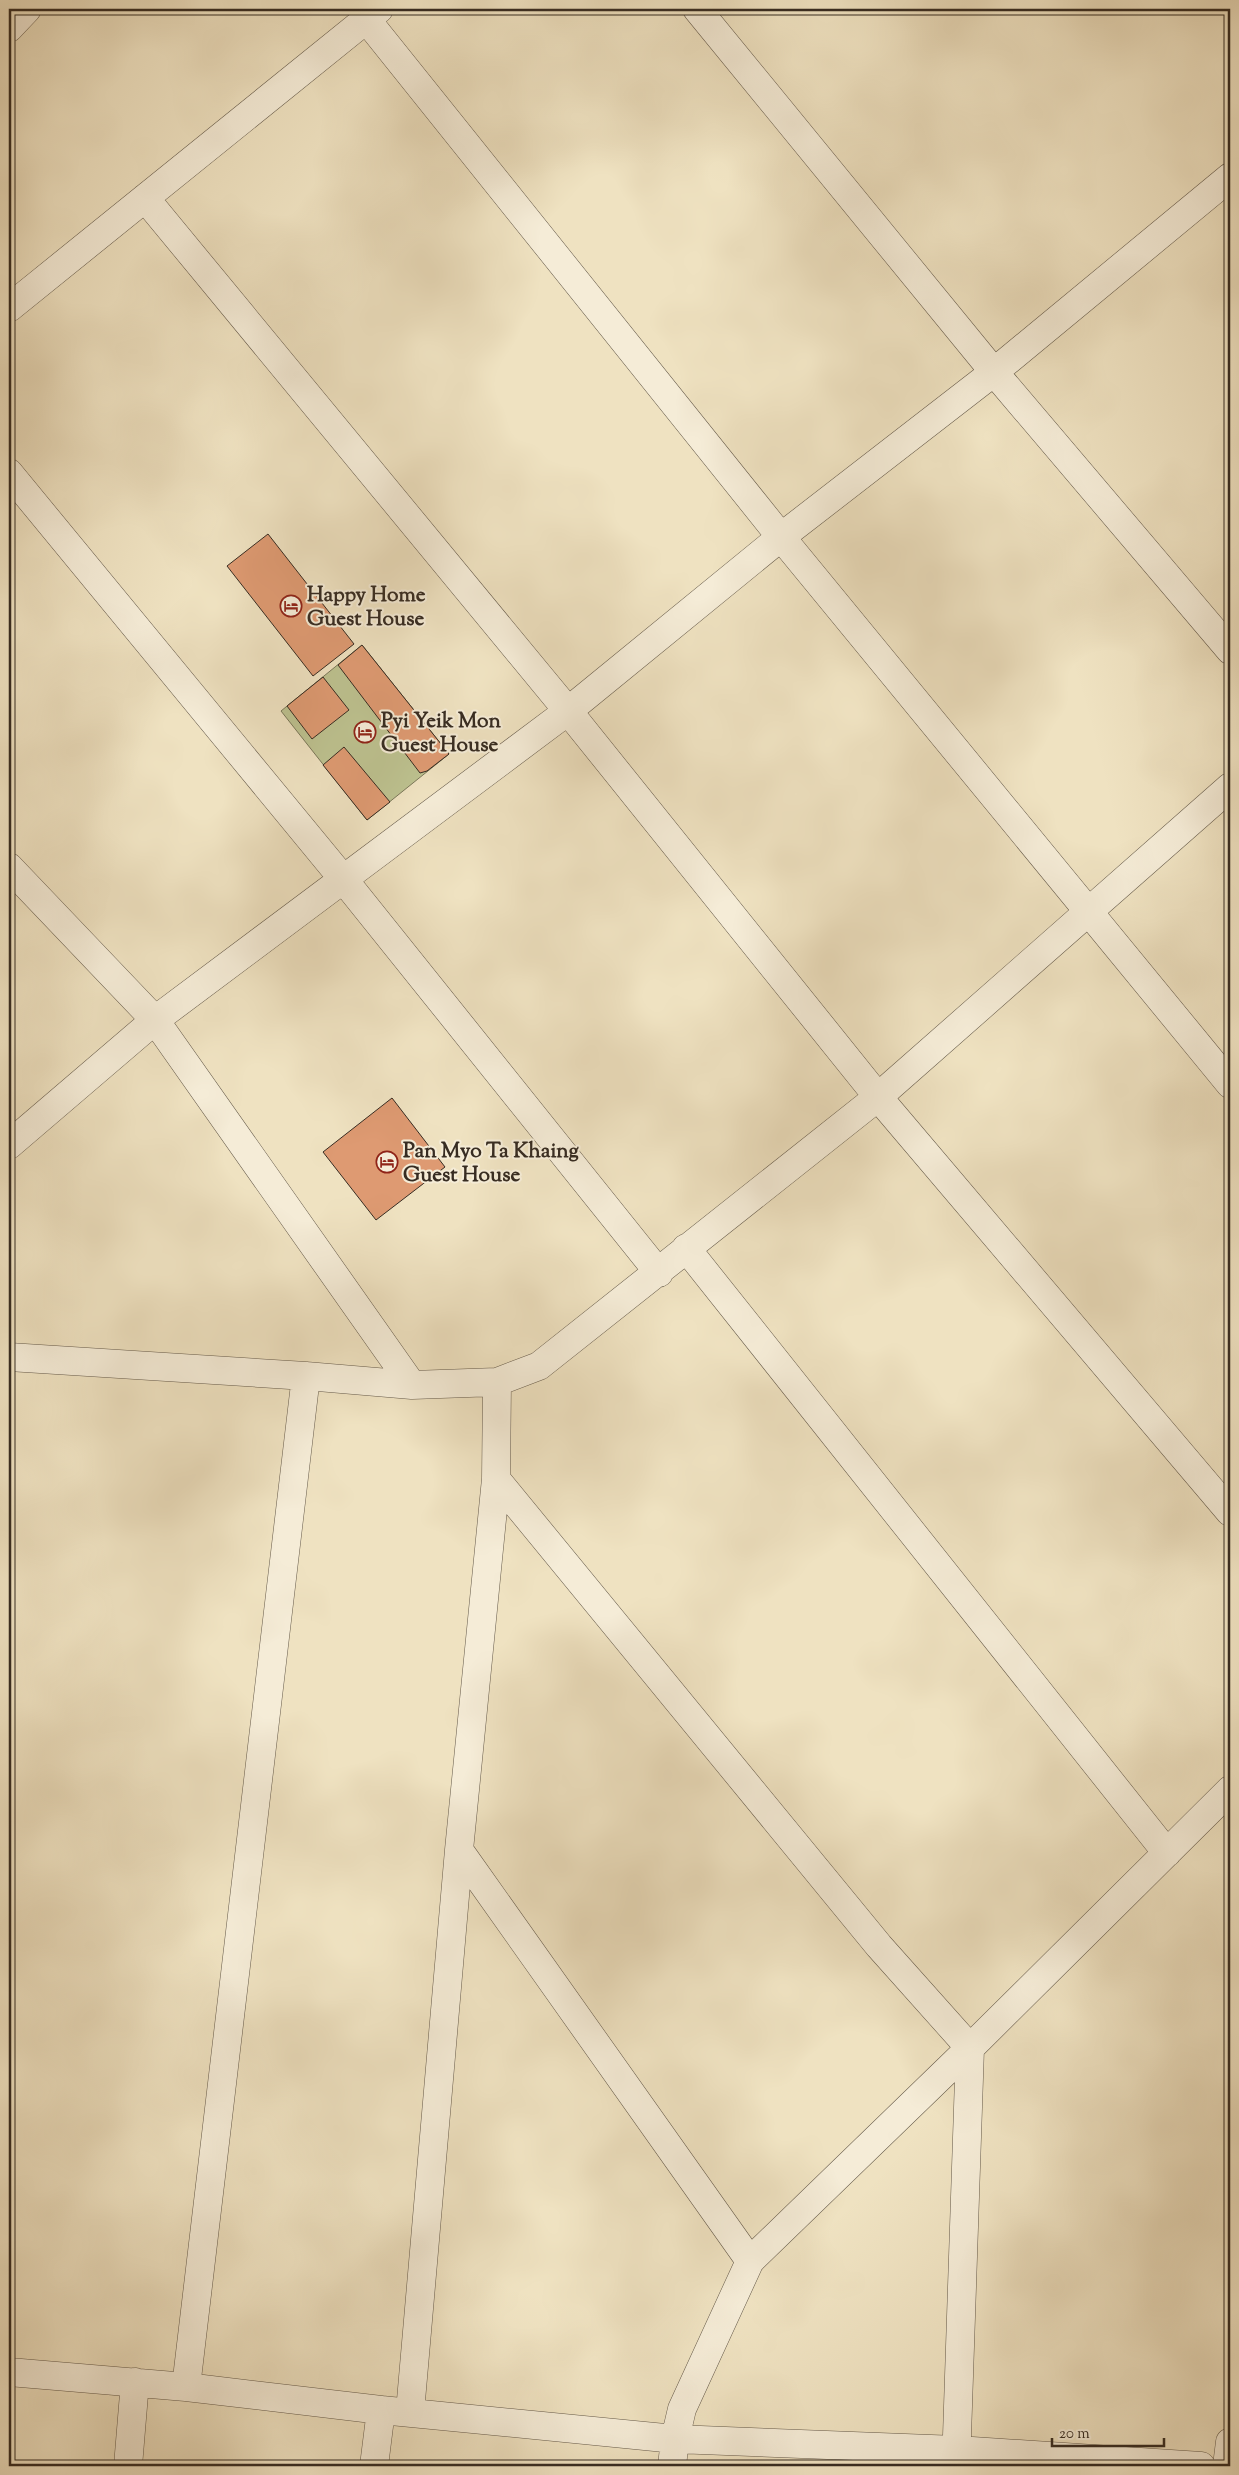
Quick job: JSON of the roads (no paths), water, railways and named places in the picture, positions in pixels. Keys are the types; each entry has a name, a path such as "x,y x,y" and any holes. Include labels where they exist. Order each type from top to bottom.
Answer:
{"street":[{"path":"9,28 27,9"},
{"path":"697,9 994,372 1230,650"},
{"path":"9,308 373,14 781,537 1230,1084"},
{"path":"9,1145 155,1020 568,711 781,537 994,372 1230,177"},
{"path":"145,198 568,711 878,1097 1230,1512"},
{"path":"9,473 344,880 659,1273"},
{"path":"9,1358 306,1376 412,1385 497,1382 539,1366 659,1273 686,1248 878,1097 1230,787"},
{"path":"9,867 155,1020 412,1385"},
{"path":"686,1248 1167,1853"},
{"path":"186,2386 306,1376"},
{"path":"410,2412 459,1850 496,1479 497,1382"},
{"path":"496,1479 878,1946 970,2048 957,2458"},
{"path":"672,2466 675,2439 682,2408 750,2260 970,2048 1230,1790"},
{"path":"459,1850 750,2260"},
{"path":"9,2372 186,2386 380,2410 675,2439 957,2458 1201,2466"},
{"path":"128,2466 135,2382"},
{"path":"374,2466 380,2410"},
{"path":"1228,2466 1230,2442"}],"place":[{"name":"Happy Home Guest House","path":"291,606"},
{"name":"Pyi Yeik Mon Guest House","path":"365,732"},
{"name":"Pan Myo Ta Khaing Guest House","path":"387,1162"}]}
